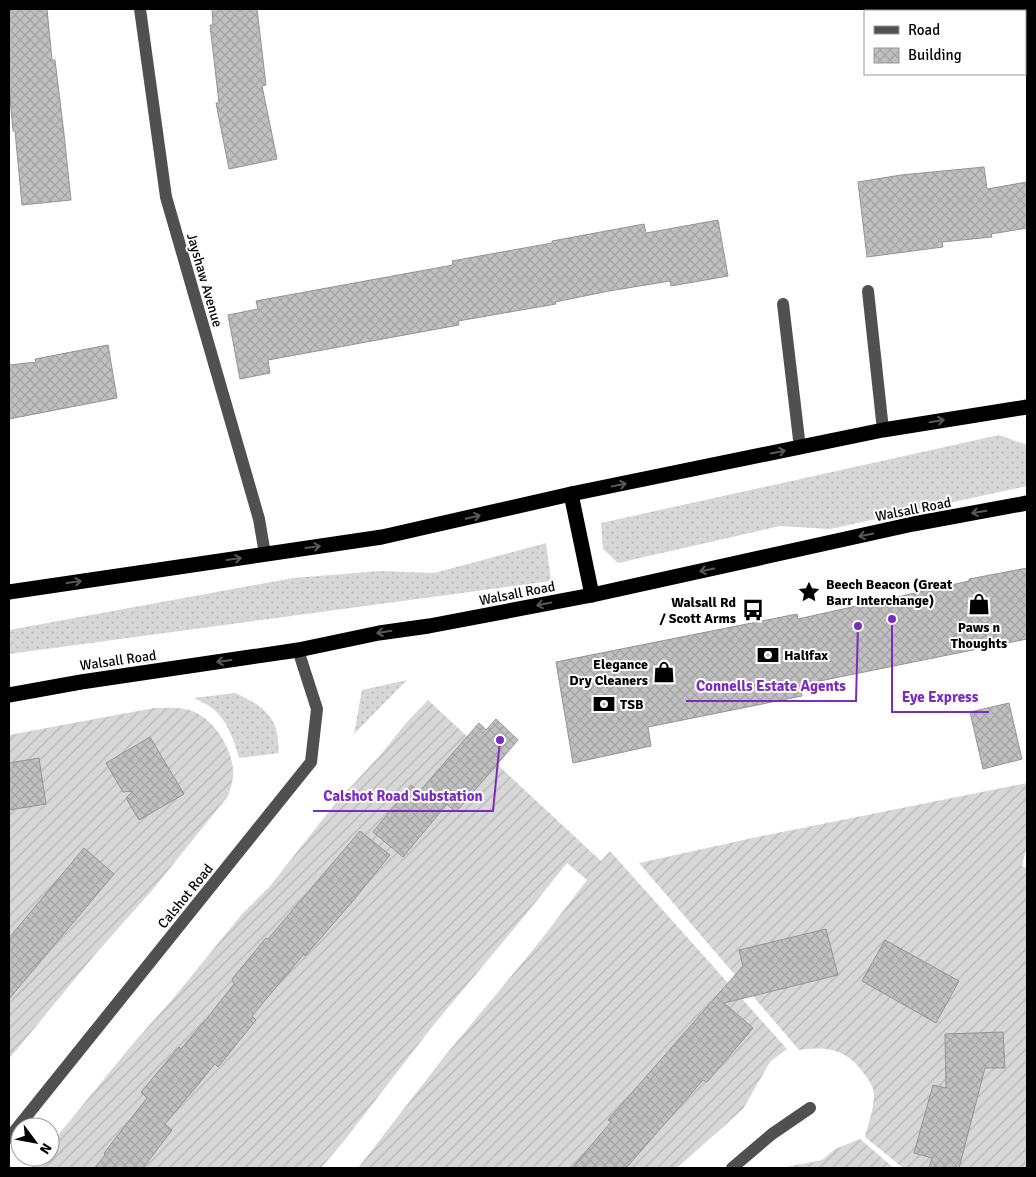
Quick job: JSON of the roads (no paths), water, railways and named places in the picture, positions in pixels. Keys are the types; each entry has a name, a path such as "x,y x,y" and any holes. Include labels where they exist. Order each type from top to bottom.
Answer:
{"highway":[{"path":"9,592 382,537 571,494 883,430 1027,407"},
{"path":"571,494 592,595"},
{"name":"Walsall Road","path":"9,695 81,682 298,650 379,633 429,626 592,595 913,524 1027,503"},
{"path":"9,686 81,682"}],"street":[{"name":"Jayshaw Avenue","path":"140,9 166,197 259,519 265,554"},
{"path":"868,291 883,430"},
{"path":"783,304 800,448"},
{"name":"Calshot Road","path":"9,1138 312,762 317,709 298,650"},
{"path":"732,1168 772,1134 810,1108"}],"place":[{"name":"Beech Beacon (Great Barr Interchange)","path":"809,592"},
{"name":"Paws n Thoughts","path":"979,604"},
{"name":"Walsall Rd / Scott Arms","path":"753,610"},
{"name":"Eye Express","path":"892,619"},
{"name":"Connells Estate Agents","path":"858,626"},
{"name":"Halifax","path":"768,655"},
{"name":"Elegance Dry Cleaners","path":"664,672"},
{"name":"TSB","path":"604,704"},
{"name":"Calshot Road Substation","path":"500,740"}]}
